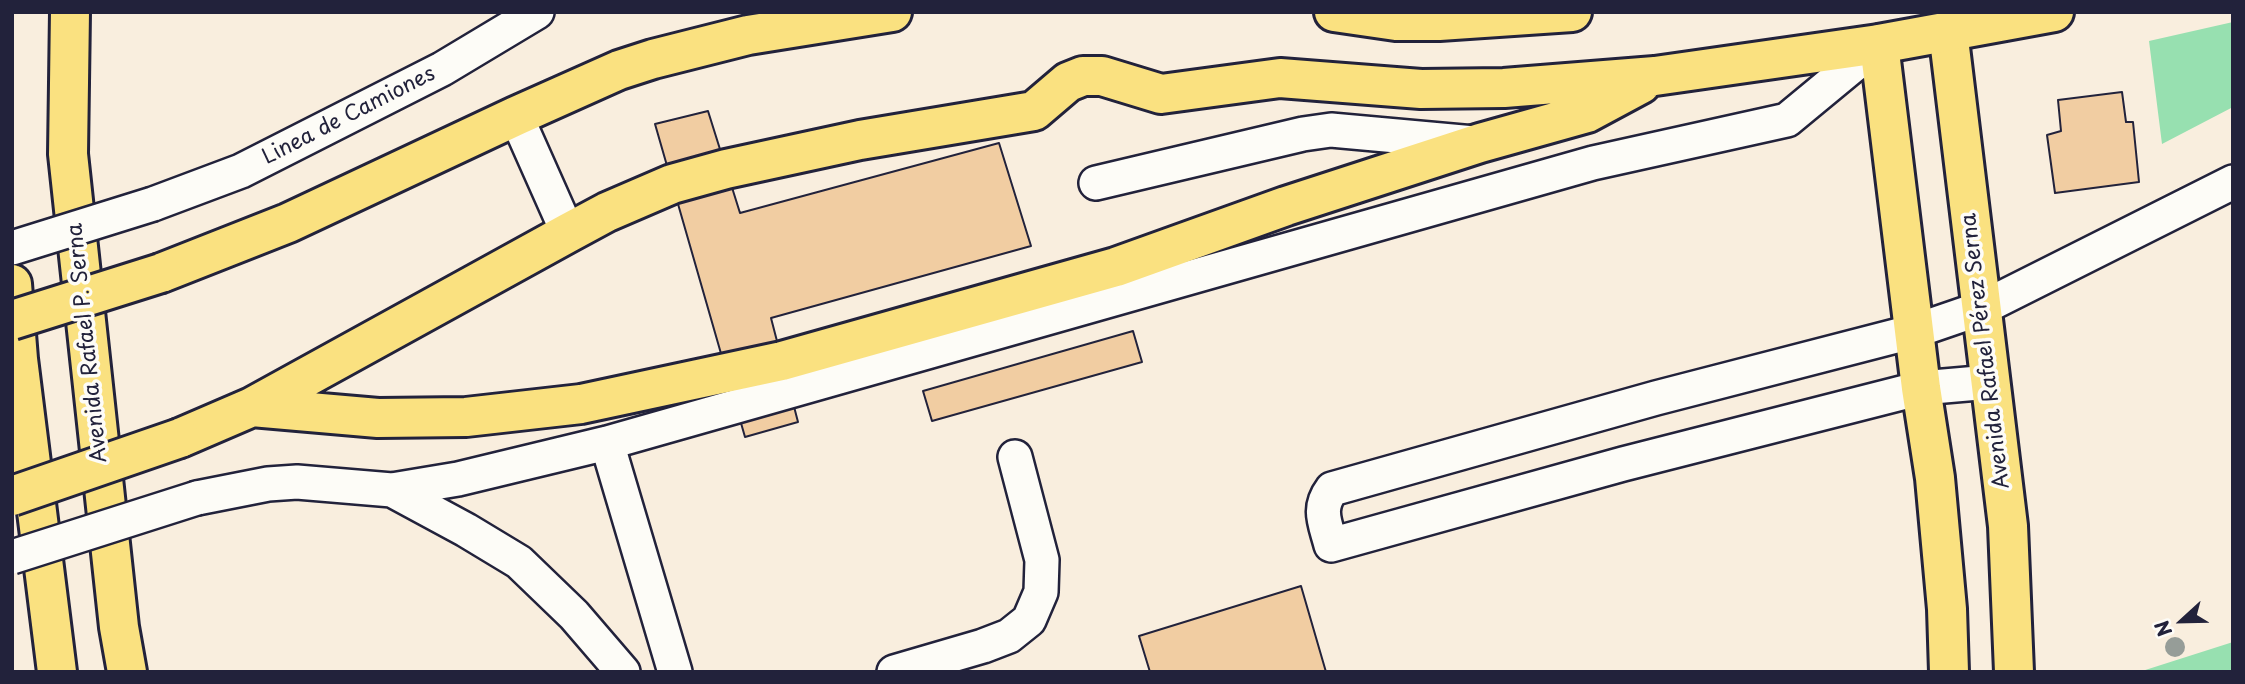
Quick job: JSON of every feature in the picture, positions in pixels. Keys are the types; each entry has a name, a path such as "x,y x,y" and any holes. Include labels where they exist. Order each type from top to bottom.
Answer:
{"main road":[{"name":"Avenida Rafael P. Serna","path":"70,12 68,154 119,627 127,672"},
{"path":"12,320 161,273 299,218 619,70 748,35 892,12"},
{"path":"1334,12 1396,21 1561,13"},
{"path":"12,496 180,438 252,407 607,212 672,184 726,169 860,140 1034,111 1068,82 1083,76 1102,76 1161,94 1280,78 1421,89 1504,88 1655,76 1879,44 2054,12"},
{"name":"Avenida Rafael Pérez Serna","path":"1948,31 2008,526 2014,672"},
{"path":"1879,44 1921,388 1935,478 1947,609 1949,672"},
{"path":"252,407 378,418 466,417 581,404 782,360 1116,267 1286,206 1480,143 1587,113 1655,76"},
{"path":"12,284 19,372 57,672"}],"street":[{"name":"Linea de Camiones","path":"12,248 153,204 241,171 442,69 537,12"},
{"path":"12,557 197,498 268,484 297,482 392,490 458,479 607,443 1593,163 1787,120 1879,44"},
{"path":"516,116 568,233"},
{"path":"1096,183 1303,134 1331,130 1480,143"},
{"path":"1990,382 1921,388 1331,545 1322,509 1324,499 1332,489 1656,398 1915,331 1982,309 2233,182"},
{"path":"1538,433 1553,484"},
{"path":"607,443 675,672"},
{"path":"894,672 1009,636 1029,620 1041,592 1042,560 1014,457"},
{"path":"392,490 467,530 519,562 574,615 623,672"}],"green space":[{"path":"2233,22 2233,107 2162,144 2149,41"},
{"path":"2233,642 2233,672 2139,672"}],"building":[{"path":"2122,92 2126,122 2133,122 2139,182 2055,193 2047,135 2061,131 2058,100"},
{"path":"708,111 740,213 999,143 1031,246 771,318 798,422 745,437 655,124"},
{"path":"1133,331 1142,362 932,421 923,391"},
{"path":"1301,586 1326,672 1150,672 1139,636"}]}
